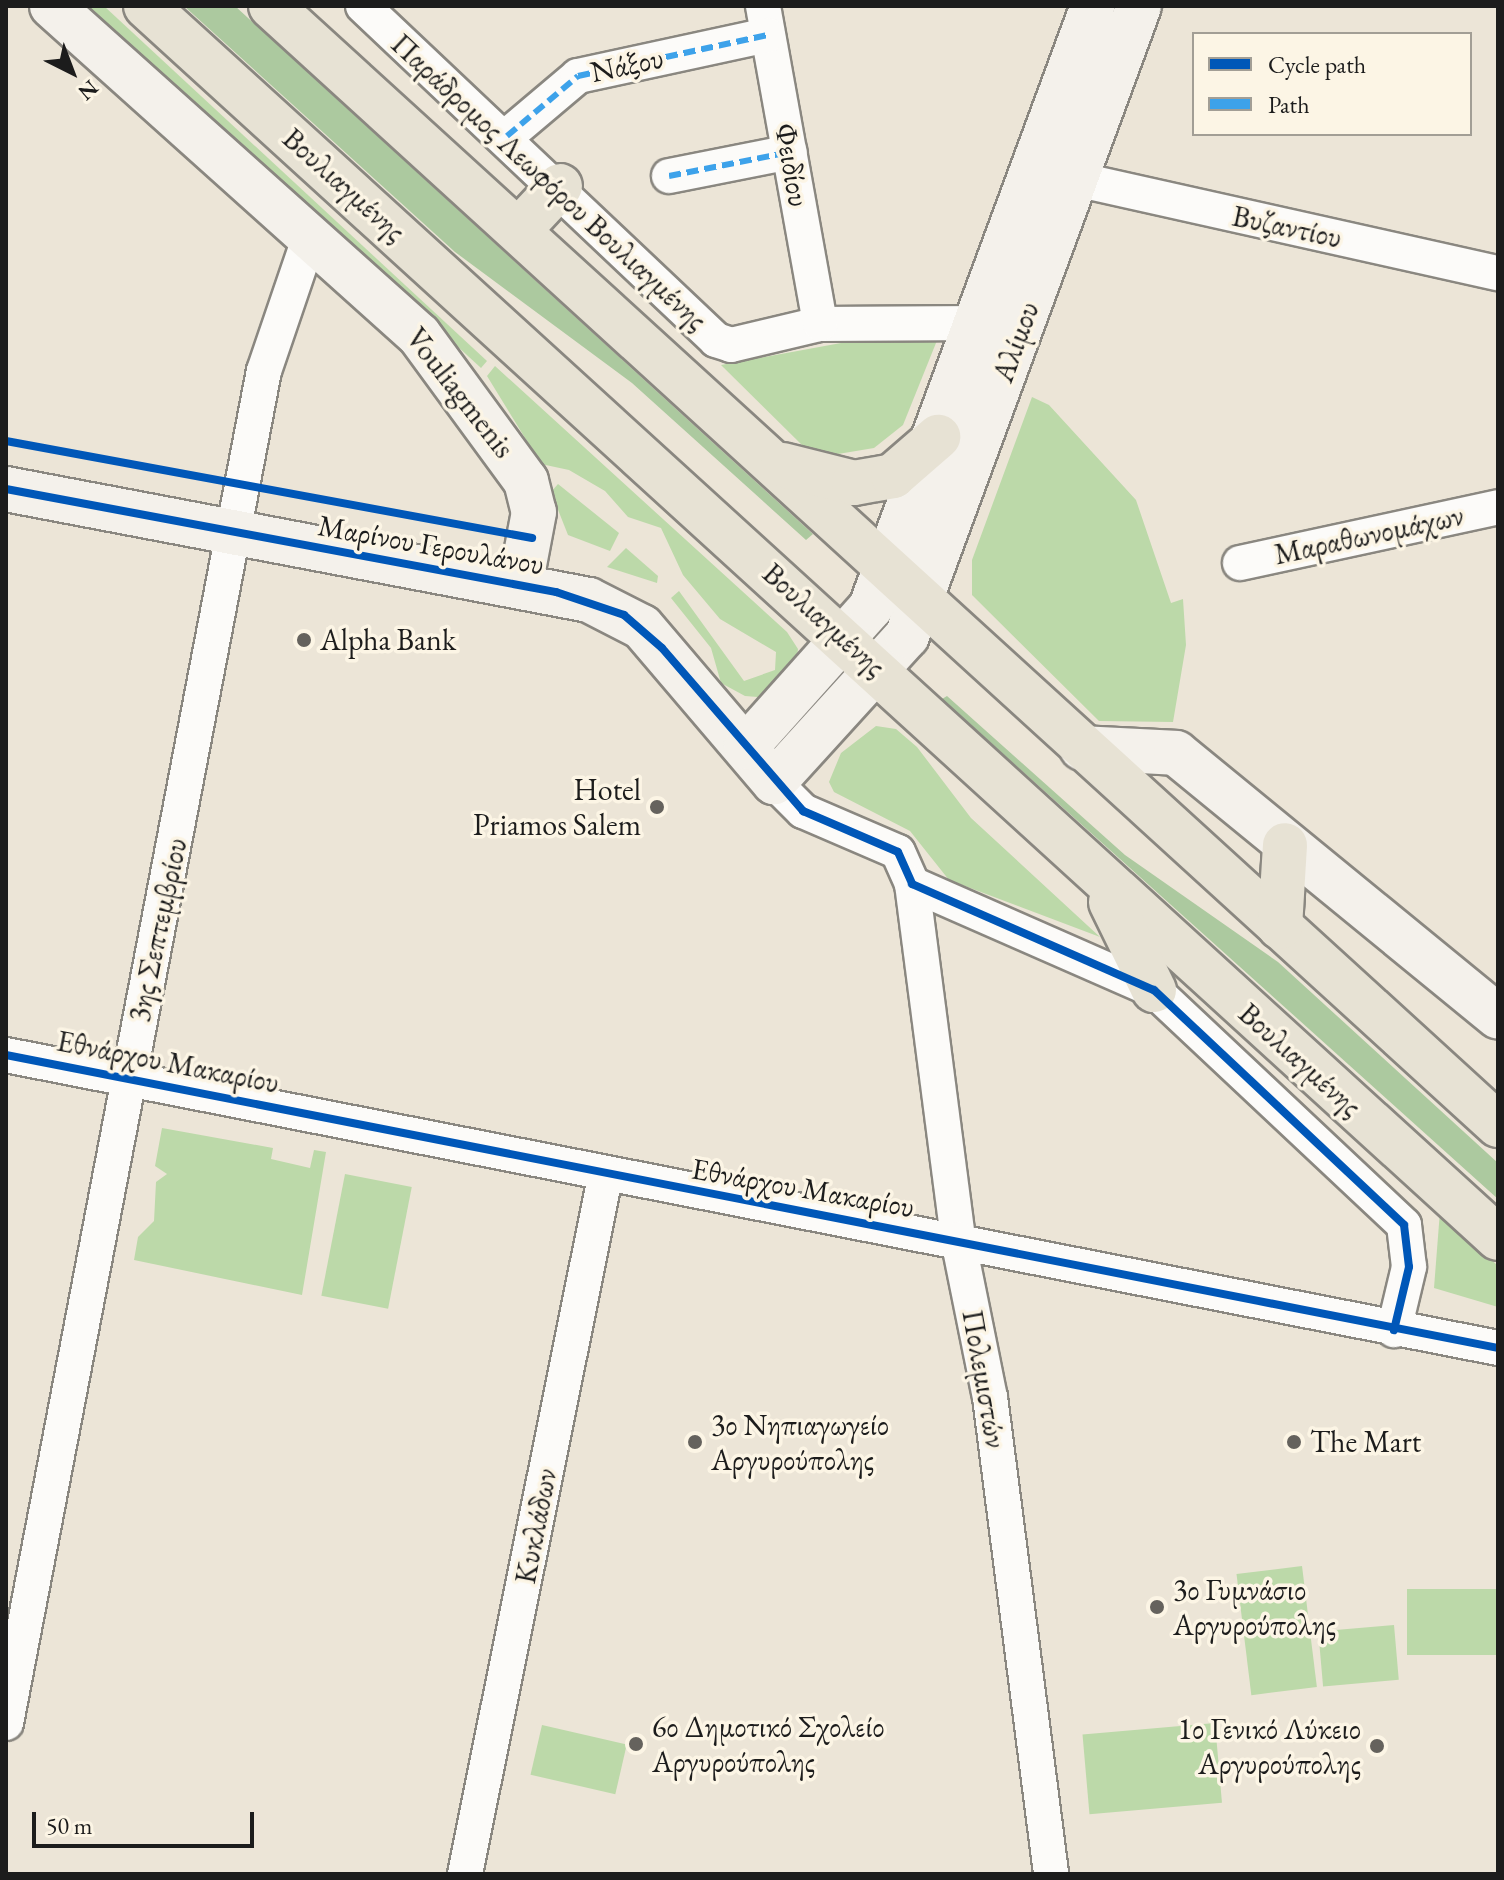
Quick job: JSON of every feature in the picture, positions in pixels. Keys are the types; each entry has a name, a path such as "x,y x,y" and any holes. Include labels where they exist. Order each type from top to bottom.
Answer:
{"main road":[{"name":"Βουλιαγμένης","path":"146,6 881,671 1102,882 1498,1238"},
{"path":"271,6 771,460 921,603 1280,927 1490,1110"},
{"path":"519,230 560,186"},
{"path":"771,460 854,483 893,476 938,437"},
{"path":"1280,927 1285,845"},
{"path":"1102,882 1154,990"}],"street":[{"path":"52,6 310,236"},
{"name":"Παράδρομος Λεωφόρου Βουλιαγμένης","path":"363,6 560,186 716,340 731,345 820,324 979,323"},
{"name":"Αλίμου","path":"846,640 887,570 1093,6"},
{"name":"Αλίμου","path":"881,671 921,603 1139,6"},
{"name":"Νάξου","path":"507,136 578,76 766,20"},
{"name":"Φειδίου","path":"766,20 820,324"},
{"path":"669,176 790,152"},
{"name":"Βυζαντίου","path":"1076,179 1498,273"},
{"name":"3ης Σεπτεμβρίου","path":"6,1723 127,1076 235,534 264,371 310,236"},
{"name":"Vouliagmenis","path":"310,236 419,335 526,481 534,512 520,586"},
{"name":"Μαρίνου Γερουλάνου","path":"6,489 589,600 642,627 774,782"},
{"name":"Μαραθωνομάχων","path":"1240,563 1498,507"},
{"path":"746,747 846,640"},
{"path":"881,671 774,782 803,811 898,852 912,884 1154,990 1404,1225 1409,1267 1394,1330"},
{"path":"1082,748 1176,753 1498,1017"},
{"name":"Πολεμιστών","path":"912,884 958,1239 990,1397 1051,1874"},
{"name":"Εθνάρχου Μακαρίου","path":"6,1055 127,1076 605,1177 958,1239 1394,1330 1498,1348"},
{"name":"Κυκλάδων","path":"465,1874 605,1177"}],"green space":[{"path":"87,6 104,6 487,361 481,368"},
{"path":"184,6 235,6 813,534 806,540 632,383 455,252"},
{"path":"938,338 903,425 874,448 838,454 803,446 721,365 841,343"},
{"path":"495,366 787,632 798,649 796,666 769,698 745,696 721,683 711,648 671,598 679,591 744,681 775,670 776,652 720,619 683,575 661,528 628,517 605,491 569,470 541,464 487,376"},
{"path":"1032,397 1049,405 1136,500 1171,603 1183,599 1186,645 1173,722 1099,721 972,595 972,560"},
{"path":"558,484 619,533 610,551 568,535 551,492"},
{"path":"626,548 658,576 657,583 607,567"},
{"path":"947,696 1125,855 1278,962 1498,1163 1498,1199 942,699"},
{"path":"876,726 896,729 917,747 971,818 1100,937 949,880 910,831 834,792 829,782 841,753"},
{"path":"162,1128 273,1148 271,1159 310,1168 314,1150 326,1152 302,1295 134,1260 138,1237 154,1221 156,1182 167,1174 155,1166"},
{"path":"345,1174 412,1187 388,1309 321,1296"},
{"path":"1440,1211 1498,1266 1498,1307 1434,1288"},
{"path":"1302,1566 1317,1687 1251,1695 1236,1574"},
{"path":"1407,1589 1498,1589 1498,1655 1407,1655"},
{"path":"1394,1625 1399,1680 1323,1686 1318,1632"},
{"path":"1215,1723 1222,1803 1089,1814 1083,1735"},
{"path":"542,1725 627,1745 615,1794 531,1775"}],"marked path":[{"path":"507,136 578,76 768,35"},
{"path":"669,176 790,152"}],"cycle path":[{"path":"6,441 532,538"},
{"path":"6,489 556,592 624,615 662,648 803,811 898,852 912,884 1154,990 1404,1225 1409,1267 1394,1330"},
{"path":"6,1055 1498,1348"}],"place":[{"name":"Alpha Bank","path":"304,640"},
{"name":"Hotel Priamos Salem","path":"657,807"},
{"name":"3ο Νηπιαγωγείο Αργυρούπολης","path":"695,1442"},
{"name":"The Mart","path":"1294,1442"},
{"name":"3ο Γυμνάσιο Αργυρούπολης","path":"1157,1607"},
{"name":"6ο Δημοτικό Σχολείο Αργυρούπολης","path":"636,1744"},
{"name":"1ο Γενικό Λύκειο Αργυρούπολης","path":"1377,1746"}]}
